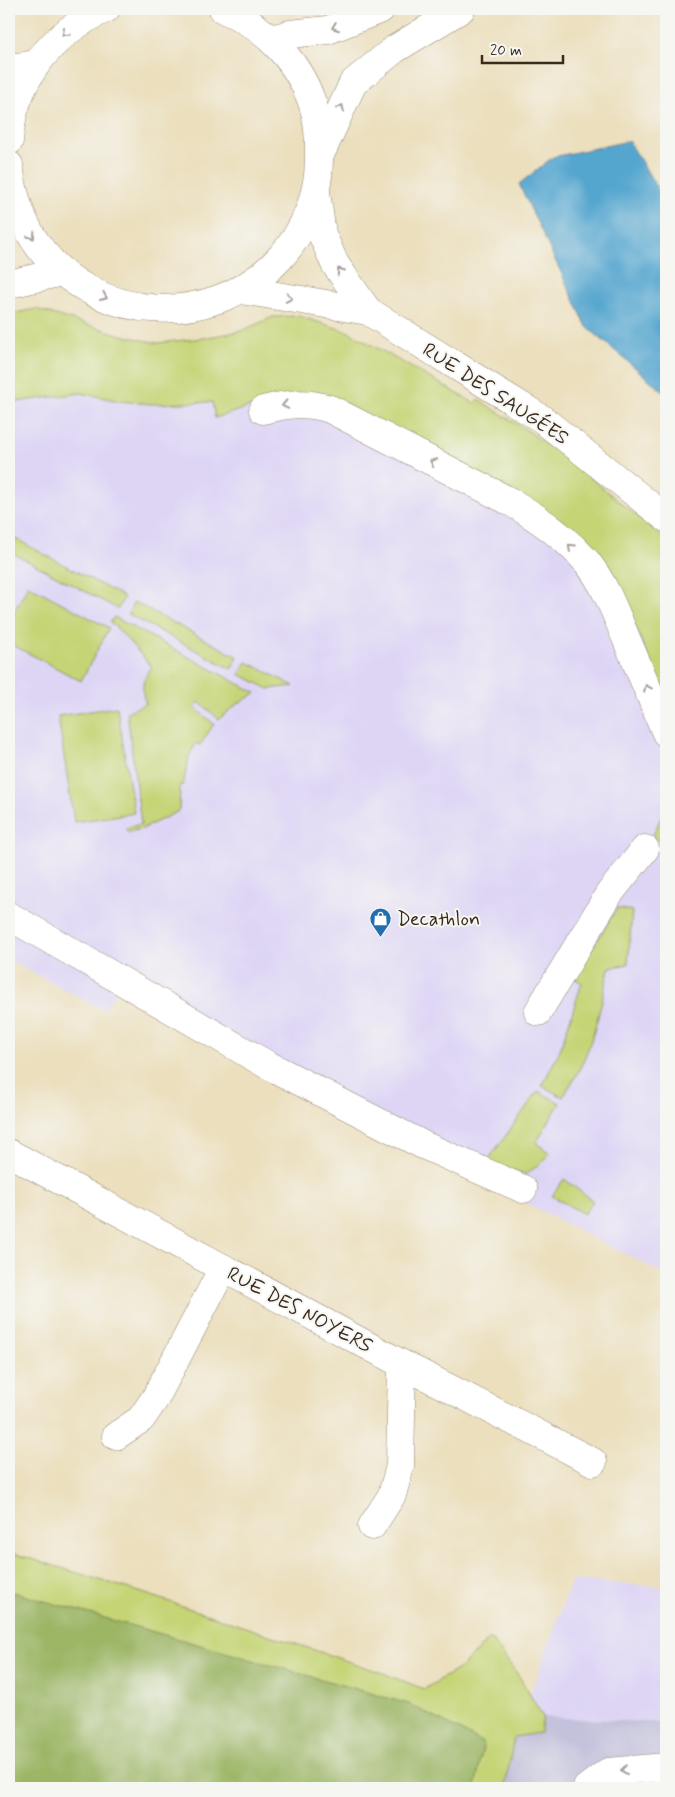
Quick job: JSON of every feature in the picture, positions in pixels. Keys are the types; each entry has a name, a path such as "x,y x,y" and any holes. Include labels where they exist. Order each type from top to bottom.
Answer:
{"street":[{"path":"9,141 14,110 14,93 36,64 64,33 89,16 106,9"},
{"path":"9,165 11,197 41,250 62,272 83,287 106,298 133,307 160,310 188,308 206,304 241,290 264,274 296,238 308,216 316,192 320,153 318,125 311,100 291,62 271,39 255,26 223,9"},
{"path":"271,39 290,34 328,30 381,9"},
{"path":"320,153 353,83 395,49 461,9"},
{"path":"9,68 36,64"},
{"name":"RUE DES SAUGÉES","path":"316,192 322,234 335,264 368,311"},
{"path":"9,284 62,272"},
{"name":"RUE DES SAUGÉES","path":"241,290 368,311 542,419 666,518"},
{"path":"263,410 296,402 317,404 330,408 509,501 525,510 559,535 586,562 595,574 611,604 666,733"},
{"path":"538,1012 609,894 645,848"},
{"path":"9,916 266,1064 423,1145 524,1189"},
{"name":"RUE DES NOYERS","path":"9,1153 402,1364 593,1462"},
{"path":"116,1436 141,1419 156,1397 223,1268"},
{"path":"372,1526 392,1495 400,1466 402,1364"},
{"path":"587,1788 608,1772 666,1766"}],"shaded area":[{"path":"36,309 121,335 157,343 203,338 241,331 273,317 299,316 349,332 474,403 478,399 531,433 582,471 666,540 666,1275 116,991 104,1010 9,960 9,314"},
{"path":"572,1580 666,1587 666,1723 543,1717 530,1695"},
{"path":"543,1717 666,1723 666,1788 505,1788 514,1737 540,1733"}],"green space":[{"path":"36,309 121,335 157,343 203,338 241,331 273,317 299,316 349,332 474,403 478,399 531,433 582,471 666,540 666,698 623,598 605,565 344,403 256,405 215,418 212,402 152,404 119,401 81,393 9,403 9,314"},
{"path":"16,539 124,597 118,609 9,551"},
{"path":"28,585 109,628 81,681 9,643 9,622"},
{"path":"134,602 238,657 231,669 128,614"},
{"path":"114,617 256,693 236,705 219,719 199,702 195,708 214,724 200,745 196,743 189,756 183,785 180,785 179,811 142,829 127,832 126,828 141,824 127,712 146,703 143,694 143,684 146,675 152,667 116,627 110,623"},
{"path":"247,662 294,686 269,689 239,674"},
{"path":"117,707 134,813 74,822 58,716"},
{"path":"666,808 666,844 652,836"},
{"path":"617,908 632,911 628,964 609,968 598,1018 586,1055 563,1097 542,1086 560,1050 582,983 574,978"},
{"path":"538,1091 560,1103 536,1143 550,1153 544,1161 526,1174 486,1163"},
{"path":"564,1179 593,1201 584,1214 552,1196"},
{"path":"9,1552 146,1594 380,1672 424,1689 460,1668 490,1638 519,1676 543,1717 540,1733 514,1737 505,1788 9,1788"},
{"path":"9,1591 409,1704 484,1743 475,1788 9,1788"}],"water":[{"path":"629,141 666,203 666,394 587,327 519,184 553,157"}],"place":[{"name":"Decathlon","path":"381,937"}]}
